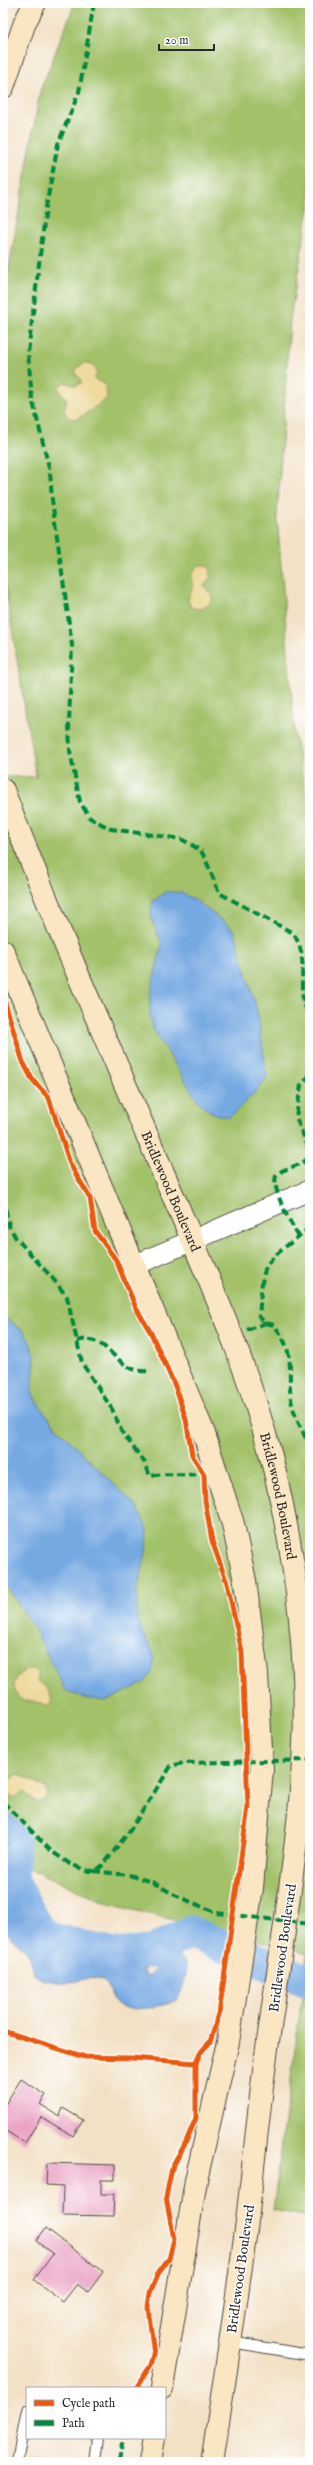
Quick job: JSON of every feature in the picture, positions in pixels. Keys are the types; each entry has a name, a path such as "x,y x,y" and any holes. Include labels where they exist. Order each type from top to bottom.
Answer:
{"main road":[{"path":"3,87 26,22 35,3"},
{"name":"Bridlewood Boulevard","path":"3,790 50,910 192,1240 242,1367 268,1445 296,1585 304,1682 304,1741 290,1896 273,2006 230,2342 212,2462"},
{"path":"3,951 189,1393 218,1473 233,1524 245,1581 258,1674 262,1758 260,1812 252,1888 234,2009 220,2078 196,2180 162,2387"},
{"path":"150,2462 154,2439"}],"street":[{"path":"135,1265 310,1190"}],"lane":[{"path":"230,2342 310,2355"},
{"path":"17,2462 26,2415"},
{"path":"94,2462 97,2439"}],"green space":[{"path":"75,3 310,3 310,202 290,319 277,516 295,738 310,815 310,2217 273,2210 308,1953 109,1904 3,1856 3,777 36,777 3,573 3,302 40,91"}],"sand":[{"path":"84,363 89,363 95,367 97,373 94,379 105,384 107,398 92,410 78,418 69,418 64,411 67,400 58,388 64,382 76,386 81,383 81,379 75,373 77,368"},
{"path":"199,565 205,565 211,569 210,578 204,586 211,594 212,600 205,607 198,609 191,607 188,600 193,586 192,575 194,570"},
{"path":"34,1669 37,1673 38,1681 50,1693 51,1703 47,1707 34,1701 24,1701 18,1697 15,1692 14,1686 18,1676 22,1672"},
{"path":"18,1774 45,1787 47,1792 46,1798 38,1802 33,1800 23,1791 17,1797 11,1797 8,1792 7,1784"}],"water":[{"path":"165,892 179,892 195,900 234,930 257,1010 267,1077 258,1089 230,1117 212,1112 198,1101 153,1029 150,1017 150,994 162,945 151,918 151,908 153,901"},
{"path":"3,1316 24,1332 30,1342 35,1359 32,1392 36,1401 56,1427 137,1507 148,1531 146,1553 137,1590 137,1615 142,1633 152,1650 154,1657 152,1672 145,1682 106,1701 84,1698 65,1690 34,1628 3,1581"},
{"path":"3,1815 11,1825 16,1834 17,1840 17,1845 10,1865 9,1875 64,1933 68,1951 84,1961 104,1956 107,1953 107,1944 117,1942 138,1946 147,1951 149,1957 143,1972 148,1976 171,1954 179,1956 186,1966 186,1973 185,1981 176,2001 154,2007 136,2009 128,2008 120,2006 115,2002 104,1980 88,1978 66,1984 42,1979 34,1974 30,1957 24,1949 3,1929 3,1875 7,1866 10,1851 3,1834"},
{"path":"310,1960 310,1999 296,1991 300,1968 307,1968"}],"building":[{"path":"21,2079 46,2095 40,2104 59,2116 63,2108 83,2120 73,2136 41,2117 25,2143 3,2129 3,2108"},
{"path":"47,2163 115,2165 115,2180 101,2180 101,2194 114,2194 113,2216 62,2215 63,2186 46,2185"},
{"path":"46,2228 103,2272 88,2292 77,2284 63,2302 34,2280 53,2254 36,2241"}],"waterway":[{"path":"3,1829 14,1842 12,1881 42,1936 114,1955 152,1952 190,1932 310,1982"}],"marked path":[{"path":"94,3 79,92 58,144 46,207 28,353 32,398 50,472 52,500 72,645 69,723 70,751 80,802 90,818 111,829 181,839 192,845 201,851 205,858 219,893 293,933 299,944 302,955 303,995 305,1006 310,1017"},
{"path":"310,1075 301,1085 296,1117 310,1152"},
{"path":"299,1237 279,1198 275,1182 277,1174 300,1164 310,1155"},
{"path":"3,1197 9,1226 16,1238 54,1280 67,1297 82,1363 112,1409 122,1432 145,1463 150,1476 164,1474 204,1474"},
{"path":"247,1330 266,1323 259,1317 264,1273 269,1262 310,1227"},
{"path":"266,1323 274,1325 287,1347 293,1408 307,1440 310,1452"},
{"path":"77,1341 88,1340 97,1342 127,1366 137,1370 148,1371"},
{"path":"3,1802 51,1851 70,1864 89,1871 97,1870 104,1864 131,1829 171,1766 183,1763 310,1760"},
{"path":"93,1871 129,1875 152,1882 175,1895 217,1913 310,1924"},
{"path":"119,2462 123,2439"}],"cycle path":[{"path":"3,996 23,1062 32,1079 49,1098 70,1164 90,1198 95,1231 116,1260 136,1308 151,1333 175,1386 186,1419 192,1455 204,1474 205,1500 212,1541 227,1583 242,1652 248,1807 219,2014 210,2042 200,2053 196,2063 196,2118 185,2144 172,2168 166,2197 174,2239 169,2259 158,2274 150,2293 148,2307 154,2355 151,2365 137,2387"},
{"path":"3,2031 85,2057 131,2058 196,2063"}]}
